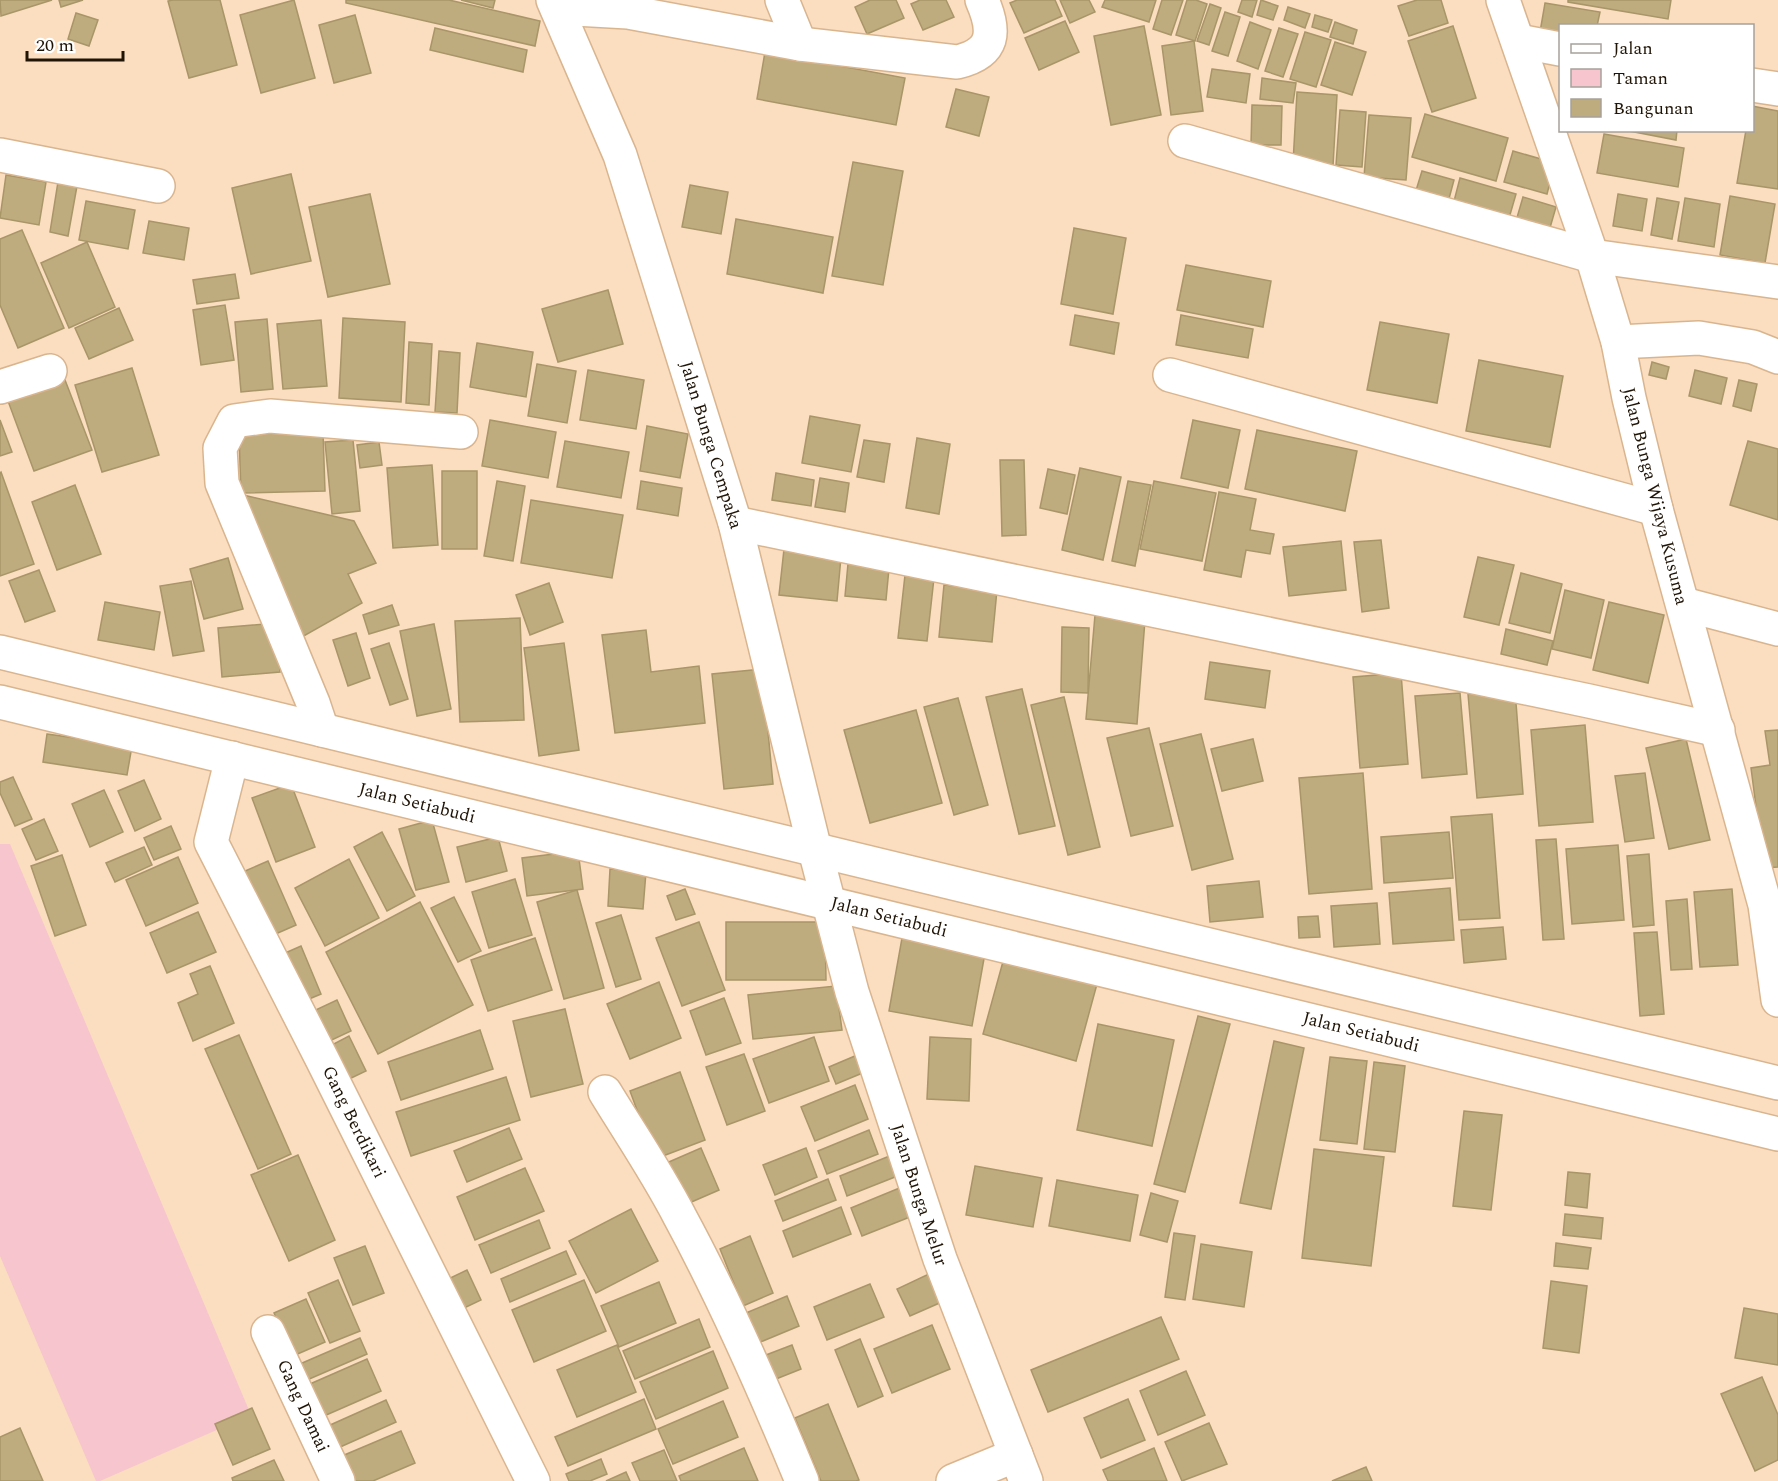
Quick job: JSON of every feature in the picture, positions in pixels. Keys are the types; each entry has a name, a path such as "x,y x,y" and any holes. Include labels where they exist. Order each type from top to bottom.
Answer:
{"street":[{"path":"782,0 800,44"},
{"path":"555,4 628,12 800,44 957,62 973,58 986,46 992,33 990,19 982,0"},
{"name":"Jalan Bunga Wijaya Kusuma","path":"1503,0 1592,256 1618,342 1656,509 1765,905 1778,1000"},
{"name":"Jalan Bunga Cempaka","path":"555,4 620,155 735,523 829,903"},
{"path":"1518,41 1559,49"},
{"path":"1754,85 1778,89"},
{"path":"1185,141 1592,256 1778,282"},
{"path":"0,155 158,186"},
{"path":"1618,342 1699,338 1753,346 1778,357"},
{"path":"0,387 50,371"},
{"path":"1170,375 1656,509"},
{"path":"322,730 314,703 222,483 220,448 234,422 270,416 461,432"},
{"path":"735,523 1718,730"},
{"path":"1683,604 1778,629"},
{"path":"0,652 1778,1083"},
{"name":"Jalan Setiabudi","path":"0,702 1778,1134"},
{"name":"Gang Berdikari","path":"232,758 211,842 533,1481"},
{"name":"Jalan Bunga Melur","path":"829,903 852,992 940,1259 1021,1468"},
{"path":"605,1092 679,1214 709,1273 802,1481"},
{"name":"Gang Damai","path":"268,1332 338,1481"},
{"path":"953,1481 1021,1468"}],"green space":[{"path":"0,844 10,844 251,1415 100,1481 96,1481 0,1256"}],"building":[{"path":"0,0 52,0 1,16"},
{"path":"59,0 83,0 61,7"},
{"path":"220,0 237,65 189,78 168,1"},
{"path":"294,0 315,78 261,93 240,15"},
{"path":"346,0 449,0 540,21 535,46 346,3"},
{"path":"461,0 495,0 493,8"},
{"path":"870,0 896,0 904,18 867,34 855,7"},
{"path":"920,0 946,0 954,17 923,30 911,4"},
{"path":"1017,0 1055,0 1062,16 1024,33 1010,3"},
{"path":"1060,0 1089,0 1095,12 1070,23"},
{"path":"1105,0 1156,0 1149,22 1102,7"},
{"path":"1162,0 1183,0 1171,35 1153,29"},
{"path":"1187,0 1207,4 1195,41 1176,35"},
{"path":"1242,0 1257,0 1252,17 1238,12"},
{"path":"1261,0 1278,6 1273,20 1257,15"},
{"path":"1417,0 1441,0 1448,23 1409,36 1398,6"},
{"path":"1568,0 1671,0 1668,19 1568,2"},
{"path":"1545,3 1600,12 1597,24 1559,24 1559,36 1540,32"},
{"path":"1210,4 1221,8 1209,45 1197,41"},
{"path":"1288,7 1310,14 1305,28 1284,20"},
{"path":"1225,12 1240,17 1228,56 1212,51"},
{"path":"76,13 98,20 89,46 68,39"},
{"path":"355,15 371,73 334,83 319,25"},
{"path":"1315,15 1332,20 1328,32 1312,27"},
{"path":"1065,21 1079,52 1039,70 1025,38"},
{"path":"1250,22 1271,30 1258,69 1237,61"},
{"path":"1335,22 1357,30 1353,44 1330,37"},
{"path":"1144,26 1161,115 1111,125 1094,36"},
{"path":"1453,26 1476,98 1432,112 1408,41"},
{"path":"435,28 527,50 523,72 430,50"},
{"path":"1279,28 1298,34 1283,77 1265,71"},
{"path":"1305,32 1331,40 1316,87 1290,79"},
{"path":"1194,41 1203,111 1171,115 1162,46"},
{"path":"1335,42 1366,52 1352,95 1321,85"},
{"path":"765,52 905,78 896,125 757,99"},
{"path":"1212,69 1250,74 1246,103 1207,97"},
{"path":"1262,78 1296,83 1293,103 1260,99"},
{"path":"956,89 989,97 979,136 946,127"},
{"path":"1297,92 1337,95 1333,166 1293,163"},
{"path":"1252,105 1282,106 1281,145 1251,145"},
{"path":"1754,106 1778,111 1778,189 1737,183 1746,132 1754,132"},
{"path":"1340,110 1366,112 1362,167 1336,165"},
{"path":"1425,114 1508,138 1496,181 1412,157"},
{"path":"1369,115 1411,118 1406,180 1364,177"},
{"path":"1634,132 1677,132 1676,140"},
{"path":"1604,134 1684,148 1678,187 1597,173"},
{"path":"1513,151 1555,163 1547,194 1504,182"},
{"path":"853,162 903,171 883,285 832,276"},
{"path":"1422,171 1454,180 1447,206 1414,197"},
{"path":"291,174 311,261 251,274 232,188"},
{"path":"6,175 46,182 39,225 0,218"},
{"path":"1460,178 1516,194 1507,225 1452,209"},
{"path":"58,182 77,186 68,236 50,232"},
{"path":"690,185 728,192 721,234 682,227"},
{"path":"370,194 390,284 328,297 309,207"},
{"path":"1618,194 1647,199 1642,231 1613,226"},
{"path":"1730,196 1775,204 1765,263 1720,255"},
{"path":"1523,197 1556,207 1547,238 1514,228"},
{"path":"1657,198 1679,202 1672,239 1651,235"},
{"path":"1685,198 1720,204 1714,247 1678,241"},
{"path":"86,201 135,210 128,249 79,240"},
{"path":"736,219 833,237 823,293 727,274"},
{"path":"149,221 189,228 184,260 143,253"},
{"path":"1074,228 1126,238 1113,314 1061,304"},
{"path":"22,230 64,328 18,348 0,305 0,239"},
{"path":"87,242 115,307 69,328 41,263"},
{"path":"1186,265 1271,281 1263,327 1177,310"},
{"path":"235,274 239,298 197,304 193,280"},
{"path":"608,290 623,344 558,362 542,309"},
{"path":"225,305 234,360 201,365 193,310"},
{"path":"119,308 133,340 89,359 75,328"},
{"path":"1075,315 1119,323 1114,354 1070,345"},
{"path":"1181,315 1253,329 1248,358 1176,345"},
{"path":"343,318 405,322 401,402 339,398"},
{"path":"267,319 273,389 241,392 235,322"},
{"path":"321,320 327,386 283,389 277,324"},
{"path":"1380,322 1449,334 1437,403 1367,390"},
{"path":"409,342 432,344 429,405 406,403"},
{"path":"477,343 533,352 526,397 470,387"},
{"path":"439,351 460,353 457,413 435,412"},
{"path":"1479,360 1563,376 1550,447 1466,431"},
{"path":"1652,362 1669,367 1666,379 1649,375"},
{"path":"537,364 576,371 567,423 528,416"},
{"path":"132,368 159,455 102,472 75,385"},
{"path":"588,370 644,380 636,429 580,420"},
{"path":"1695,370 1727,378 1721,404 1689,396"},
{"path":"65,380 92,450 34,471 8,401"},
{"path":"1739,380 1757,384 1751,411 1733,406"},
{"path":"810,416 860,425 851,472 802,463"},
{"path":"0,420 12,452 0,456"},
{"path":"490,420 556,432 548,478 482,466"},
{"path":"1193,420 1240,430 1228,488 1181,478"},
{"path":"647,426 688,434 680,478 640,471"},
{"path":"1257,430 1357,451 1345,511 1245,489"},
{"path":"323,432 325,491 241,493 239,434"},
{"path":"917,438 950,444 939,514 906,508"},
{"path":"353,440 360,511 332,514 325,442"},
{"path":"864,440 890,444 884,482 857,477"},
{"path":"565,441 629,452 621,498 557,487"},
{"path":"1748,441 1778,449 1778,520 1730,505"},
{"path":"379,442 382,465 360,468 357,445"},
{"path":"1000,460 1024,460 1026,535 1002,536"},
{"path":"432,465 438,545 393,548 387,468"},
{"path":"1080,468 1121,477 1103,560 1062,550"},
{"path":"1048,469 1075,475 1067,514 1040,508"},
{"path":"442,471 477,471 477,549 442,549"},
{"path":"0,473 34,564 0,576"},
{"path":"776,473 814,480 811,506 772,500"},
{"path":"820,478 849,483 845,512 815,507"},
{"path":"497,481 525,486 513,561 484,556"},
{"path":"641,481 682,488 678,516 637,509"},
{"path":"1128,481 1151,485 1135,566 1112,561"},
{"path":"1154,481 1216,493 1202,561 1140,549"},
{"path":"75,485 101,554 57,570 32,502"},
{"path":"1219,492 1256,499 1250,530 1274,534 1270,554 1246,550 1241,577 1204,570"},
{"path":"239,494 354,521 376,563 348,574 362,603 302,637"},
{"path":"531,500 623,515 612,578 521,563"},
{"path":"785,540 842,546 837,601 779,595"},
{"path":"1381,540 1389,608 1362,612 1354,542"},
{"path":"1341,541 1346,590 1289,596 1283,547"},
{"path":"849,553 890,558 886,600 845,596"},
{"path":"1478,557 1514,565 1499,625 1464,617"},
{"path":"228,558 243,609 204,619 190,569"},
{"path":"906,566 935,569 927,641 898,638"},
{"path":"39,570 55,611 25,622 9,581"},
{"path":"1521,573 1562,584 1550,633 1509,623"},
{"path":"191,581 204,651 173,656 160,586"},
{"path":"549,583 563,622 530,635 516,595"},
{"path":"944,585 997,590 992,642 939,637"},
{"path":"1565,590 1604,600 1591,658 1552,649"},
{"path":"105,602 160,612 154,650 98,640"},
{"path":"1609,602 1664,615 1648,683 1593,670"},
{"path":"392,605 399,625 369,634 363,615"},
{"path":"1095,615 1145,620 1137,724 1086,719"},
{"path":"520,618 524,720 460,722 455,621"},
{"path":"276,623 280,672 222,677 218,628"},
{"path":"434,624 451,709 417,716 400,631"},
{"path":"1062,627 1089,628 1088,693 1061,692"},
{"path":"1506,629 1553,641 1547,665 1501,654"},
{"path":"646,630 651,672 699,666 705,723 615,733 602,635"},
{"path":"356,633 370,678 348,686 333,640"},
{"path":"389,643 408,699 390,705 371,649"},
{"path":"564,643 579,750 539,756 524,648"},
{"path":"1210,662 1270,671 1265,708 1205,699"},
{"path":"762,669 773,784 724,789 712,674"},
{"path":"1401,673 1408,764 1360,768 1353,677"},
{"path":"1022,689 1055,826 1019,834 986,697"},
{"path":"1515,690 1523,794 1477,798 1468,694"},
{"path":"1460,693 1467,774 1422,778 1415,696"},
{"path":"1064,697 1100,847 1068,855 1031,705"},
{"path":"958,698 988,805 954,815 924,707"},
{"path":"916,710 942,803 870,823 844,730"},
{"path":"1585,725 1593,822 1539,826 1531,730"},
{"path":"1149,728 1173,826 1131,836 1107,738"},
{"path":"1778,730 1778,867 1764,868 1751,768 1770,765 1765,731"},
{"path":"47,734 132,746 127,775 43,762"},
{"path":"1201,734 1233,859 1192,870 1160,744"},
{"path":"1253,739 1263,781 1222,791 1211,749"},
{"path":"1686,739 1710,840 1669,849 1646,748"},
{"path":"1363,773 1372,889 1309,894 1299,778"},
{"path":"1645,773 1654,838 1625,842 1615,776"},
{"path":"13,777 32,819 15,826 0,793 0,782"},
{"path":"144,780 161,819 135,831 118,791"},
{"path":"291,784 315,847 276,862 252,798"},
{"path":"104,790 123,832 90,847 72,804"},
{"path":"1492,814 1500,918 1459,920 1451,817"},
{"path":"44,819 58,851 36,860 22,829"},
{"path":"432,820 449,882 416,890 399,829"},
{"path":"171,826 181,849 154,860 144,838"},
{"path":"382,832 415,896 387,911 354,847"},
{"path":"1449,832 1453,878 1384,883 1381,837"},
{"path":"498,837 507,871 466,882 457,847"},
{"path":"1556,839 1564,939 1543,940 1536,840"},
{"path":"1618,845 1624,920 1572,924 1566,849"},
{"path":"144,847 152,865 115,882 106,863"},
{"path":"578,851 583,889 527,896 522,858"},
{"path":"1649,854 1654,925 1633,927 1627,856"},
{"path":"62,855 86,925 55,936 31,866"},
{"path":"178,857 198,903 146,926 126,880"},
{"path":"349,859 379,918 325,946 295,888"},
{"path":"268,861 296,925 271,936 243,872"},
{"path":"610,869 646,872 643,909 608,906"},
{"path":"515,879 532,935 489,948 472,892"},
{"path":"1259,881 1263,917 1210,922 1207,886"},
{"path":"1450,888 1454,940 1393,944 1389,893"},
{"path":"685,889 695,914 676,920 667,896"},
{"path":"1732,889 1738,965 1700,967 1694,892"},
{"path":"577,890 604,988 564,999 537,902"},
{"path":"454,897 481,951 458,962 431,908"},
{"path":"1687,899 1692,969 1671,970 1666,901"},
{"path":"420,902 473,1005 378,1054 326,952"},
{"path":"1377,903 1380,944 1334,947 1331,906"},
{"path":"198,912 216,952 167,973 150,933"},
{"path":"621,915 641,979 616,987 596,923"},
{"path":"1318,916 1320,937 1299,938 1298,917"},
{"path":"699,922 725,990 682,1006 656,938"},
{"path":"726,922 825,922 826,980 726,980"},
{"path":"1503,927 1506,959 1464,963 1461,930"},
{"path":"1657,932 1664,1014 1640,1016 1634,933"},
{"path":"535,938 552,990 488,1011 471,960"},
{"path":"902,938 985,953 972,1026 889,1011"},
{"path":"301,946 321,994 302,1002 283,954"},
{"path":"1004,958 1097,984 1076,1061 983,1034"},
{"path":"210,966 234,1023 193,1041 178,1003 198,994 190,974"},
{"path":"659,982 681,1038 630,1059 607,1004"},
{"path":"836,986 842,1030 753,1039 748,995"},
{"path":"724,998 741,1043 706,1055 690,1011"},
{"path":"337,1000 351,1031 321,1045 307,1014"},
{"path":"565,1009 583,1084 531,1097 513,1021"},
{"path":"1198,1016 1230,1024 1185,1192 1154,1184"},
{"path":"1098,1024 1174,1040 1152,1146 1077,1130"},
{"path":"480,1030 493,1069 401,1100 388,1062"},
{"path":"239,1035 291,1154 258,1169 205,1049"},
{"path":"349,1036 366,1071 343,1082 326,1048"},
{"path":"814,1037 829,1081 769,1103 753,1059"},
{"path":"930,1037 971,1039 969,1101 927,1099"},
{"path":"1274,1041 1304,1048 1271,1209 1240,1203"},
{"path":"869,1050 877,1067 836,1084 829,1067"},
{"path":"744,1054 765,1111 727,1125 706,1067"},
{"path":"1330,1057 1367,1061 1357,1144 1320,1140"},
{"path":"1374,1062 1405,1066 1395,1152 1364,1149"},
{"path":"680,1072 705,1140 655,1159 630,1091"},
{"path":"506,1077 520,1120 411,1156 396,1112"},
{"path":"855,1085 868,1119 815,1141 801,1107"},
{"path":"1464,1111 1502,1115 1491,1210 1453,1206"},
{"path":"509,1128 522,1159 467,1182 454,1151"},
{"path":"869,1130 878,1154 827,1174 818,1151"},
{"path":"701,1148 719,1190 680,1207 662,1165"},
{"path":"806,1148 817,1177 775,1195 763,1165"},
{"path":"1314,1149 1384,1157 1371,1266 1302,1258"},
{"path":"298,1155 335,1240 289,1261 251,1175"},
{"path":"892,1155 900,1175 847,1196 840,1176"},
{"path":"975,1166 1042,1178 1033,1227 966,1215"},
{"path":"525,1168 544,1211 475,1240 457,1197"},
{"path":"1568,1172 1590,1174 1587,1208 1565,1205"},
{"path":"828,1179 836,1200 783,1221 775,1201"},
{"path":"1057,1180 1138,1195 1130,1241 1049,1226"},
{"path":"914,1182 925,1211 862,1236 851,1208"},
{"path":"1151,1193 1178,1201 1167,1242 1140,1235"},
{"path":"841,1207 851,1234 793,1257 783,1231"},
{"path":"631,1209 658,1261 596,1293 569,1241"},
{"path":"1565,1214 1603,1218 1601,1239 1563,1235"},
{"path":"539,1220 550,1248 491,1273 479,1245"},
{"path":"1174,1233 1195,1236 1185,1300 1165,1297"},
{"path":"750,1236 773,1293 743,1306 720,1249"},
{"path":"1556,1243 1591,1248 1588,1269 1554,1266"},
{"path":"1201,1244 1252,1252 1244,1307 1193,1299"},
{"path":"365,1246 384,1293 353,1305 334,1258"},
{"path":"566,1251 576,1274 510,1302 501,1279"},
{"path":"467,1270 481,1300 460,1310 446,1280"},
{"path":"931,1273 944,1301 910,1316 897,1289"},
{"path":"338,1280 360,1331 330,1343 308,1293"},
{"path":"584,1280 606,1331 534,1362 512,1310"},
{"path":"1551,1281 1587,1286 1579,1353 1543,1348"},
{"path":"659,1282 676,1323 619,1347 601,1306"},
{"path":"870,1284 884,1317 827,1340 814,1307"},
{"path":"787,1296 799,1326 758,1343 746,1313"},
{"path":"306,1299 325,1342 293,1356 274,1313"},
{"path":"1744,1308 1778,1314 1778,1365 1735,1358"},
{"path":"1161,1317 1179,1359 1048,1412 1031,1370"},
{"path":"699,1319 710,1347 635,1379 623,1351"},
{"path":"932,1325 950,1369 892,1393 874,1349"},
{"path":"360,1338 367,1354 307,1380 300,1364"},
{"path":"860,1339 883,1396 858,1407 835,1350"},
{"path":"617,1345 636,1392 577,1417 557,1370"},
{"path":"792,1345 801,1369 776,1379 766,1355"},
{"path":"713,1351 728,1388 656,1419 640,1382"},
{"path":"367,1359 381,1391 324,1416 310,1384"},
{"path":"1186,1371 1205,1415 1158,1435 1140,1391"},
{"path":"1762,1377 1778,1415 1778,1460 1755,1471 1721,1394"},
{"path":"644,1399 656,1429 568,1466 555,1437"},
{"path":"1128,1399 1145,1440 1101,1458 1084,1418"},
{"path":"386,1400 396,1422 338,1448 328,1426"},
{"path":"723,1401 738,1437 673,1464 658,1429"},
{"path":"828,1404 859,1480 821,1481 795,1418"},
{"path":"252,1408 270,1449 233,1465 215,1424"},
{"path":"1209,1423 1227,1464 1182,1481 1165,1442"},
{"path":"20,1428 43,1481 0,1481 0,1437"},
{"path":"401,1431 415,1463 373,1481 353,1481 342,1456"},
{"path":"744,1448 758,1481 681,1481 679,1476"},
{"path":"1154,1448 1167,1481 1108,1481 1103,1470"},
{"path":"664,1450 677,1481 640,1481 632,1463"},
{"path":"601,1459 607,1474 590,1481 569,1481 566,1474"},
{"path":"274,1460 284,1481 233,1481 232,1478"},
{"path":"1366,1467 1372,1481 1332,1481"},
{"path":"626,1472 630,1481 606,1481"}]}
